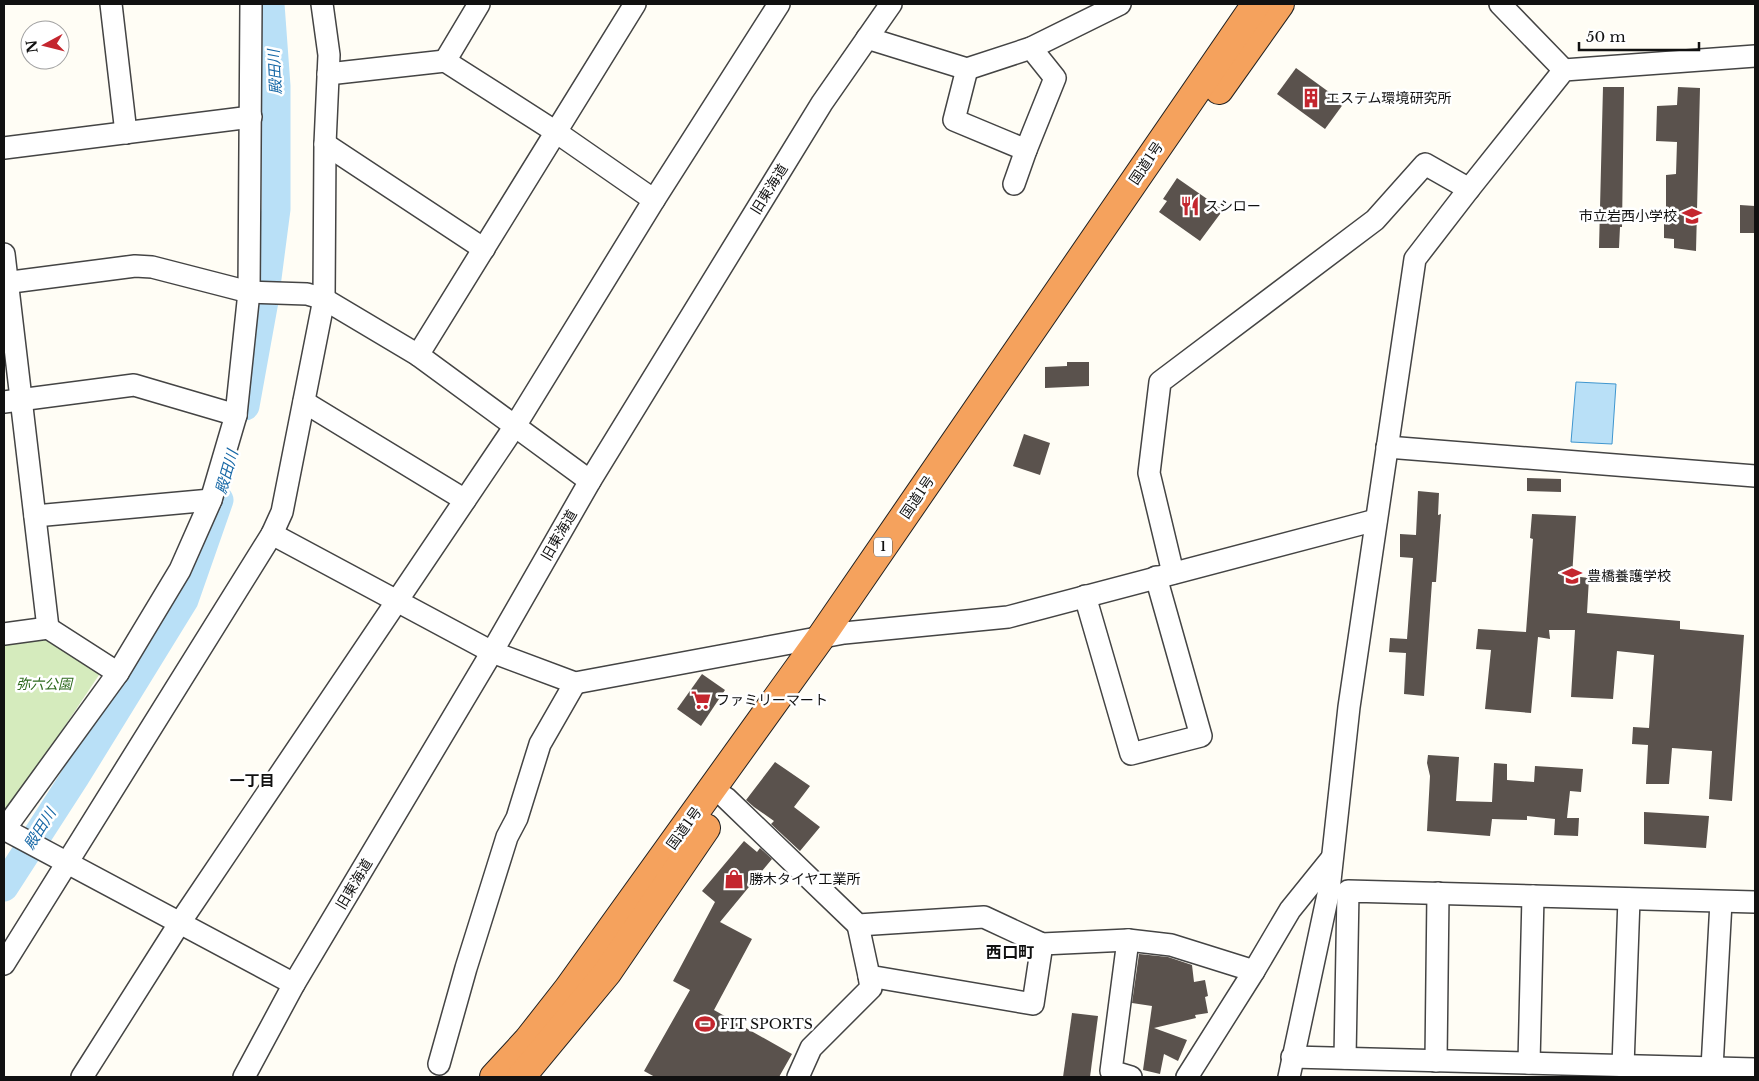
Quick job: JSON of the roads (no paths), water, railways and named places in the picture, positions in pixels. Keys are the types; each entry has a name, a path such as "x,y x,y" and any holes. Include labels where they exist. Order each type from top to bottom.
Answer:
{"highway":[{"name":"国道1号","path":"521,1077 607,973 1256,4"},
{"name":"国道1号","path":"494,1077 528,1040 568,990 832,635 1280,4"}],"street":[{"path":"111,4 126,133"},
{"path":"250,4 255,292 236,415 211,500 180,570 118,673 4,830 294,984"},
{"path":"4,964 63,860 272,534 282,512 304,402 315,297 329,55 322,4"},
{"path":"444,61 478,4"},
{"path":"418,355 635,4"},
{"path":"82,1077 179,924 515,426 654,200 779,4"},
{"name":"旧東海道","path":"244,1077 294,984 492,652 590,481 817,111 891,4"},
{"path":"867,38 967,69 1031,48 1120,4"},
{"path":"1500,4 1564,70"},
{"path":"1014,184 1055,78 1031,48"},
{"path":"1755,56 1564,70 1415,259 1349,707 1329,890 1290,1067 1345,1058 1436,1061 1505,1070 1529,1063 1755,1069"},
{"path":"328,74 444,61 556,132 654,200"},
{"path":"967,69 954,120 1026,150"},
{"path":"4,148 251,117"},
{"path":"325,144 484,249"},
{"path":"1085,596 1131,754 1201,736 1164,575 1149,473 1160,382 1374,220 1425,164 1469,189"},
{"path":"4,254 12,401 35,516 48,628"},
{"path":"5,283 135,266 152,267 255,292 315,297 418,355 590,481"},
{"path":"12,401 134,385 236,415"},
{"path":"304,402 465,500"},
{"path":"1387,447 1755,476"},
{"path":"35,516 211,500"},
{"path":"272,534 492,652 575,683 832,635 1008,616 1376,520"},
{"path":"4,634 48,628 118,673"},
{"path":"439,1064 466,968 507,836 517,818 540,744 575,683"},
{"path":"726,798 858,925 871,988 812,1048 798,1077"},
{"path":"1187,1077 1254,972 1290,910 1333,858"},
{"path":"1345,1058 1348,891 1755,902"},
{"path":"1436,1061 1438,893"},
{"path":"1529,1063 1533,896"},
{"path":"1623,1066 1629,899"},
{"path":"1712,1068 1721,902"},
{"path":"858,925 984,917 1042,944 1128,940 1171,945 1254,972"},
{"path":"1128,940 1111,1071 1132,1077"},
{"path":"868,976 1033,1004 1042,944"}],"water":[{"path":"1576,382 1616,384 1612,444 1571,442"}],"waterway":[{"name":"殿田川","path":"245,406 264,301 276,209 276,86 270,4"},
{"name":"殿田川","path":"4,887 75,777 184,600 219,500"}],"place":[{"name":"エステム環境研究所","path":"1311,98"},
{"name":"スシロー","path":"1190,206"},
{"name":"市立岩西小学校","path":"1692,216"},
{"name":"豊橋養護学校","path":"1572,576"},
{"name":"ファミリーマート","path":"701,700"},
{"name":"勝木タイヤ工業所","path":"734,879"},
{"name":"FIT SPORTS","path":"705,1024"}],"district":[{"name":"一丁目","path":"252,781"},
{"name":"西口町","path":"1010,952"}],"park label":[{"name":"弥六公園","path":"44,684"}]}
